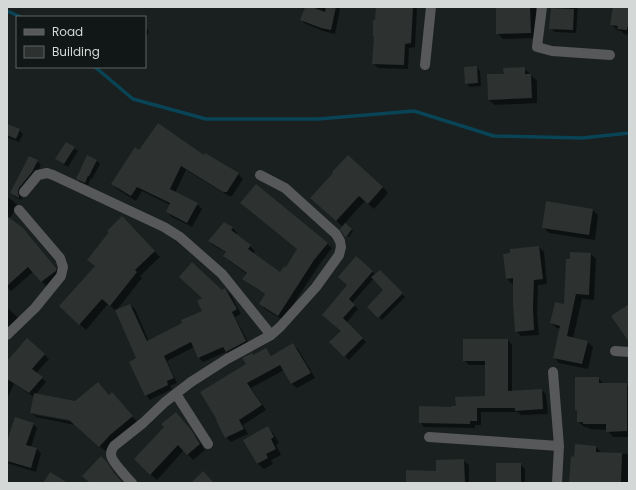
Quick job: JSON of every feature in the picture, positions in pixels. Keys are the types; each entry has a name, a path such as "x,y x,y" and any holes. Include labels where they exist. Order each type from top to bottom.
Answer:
{"street":[{"path":"425,65 431,7"},
{"path":"542,7 537,47 552,51 610,55"},
{"path":"24,192 38,175 47,173 164,227 180,237 222,274 271,335"},
{"path":"132,483 111,458 114,446 143,423 165,402 191,382 227,359 271,335 316,287 339,255 341,247 340,241 336,234 285,188 260,175"},
{"path":"7,335 40,303 62,276 64,267 60,258 19,210"},
{"path":"615,351 629,352"},
{"path":"553,372 559,446 557,483"},
{"path":"176,394 208,444"},
{"path":"429,437 559,446"}],"building":[{"path":"305,7 312,7 325,12 326,7 336,7 331,30 300,20"},
{"path":"376,7 413,7 411,43 405,44 404,65 372,64 374,36 373,20 375,20"},
{"path":"496,7 530,7 531,33 496,34"},
{"path":"613,7 629,7 629,27 627,27 627,30 617,29 618,26 610,25"},
{"path":"551,8 574,9 573,30 549,29"},
{"path":"477,66 478,83 465,84 464,67"},
{"path":"525,67 525,74 531,74 532,98 488,100 487,74 504,74 503,68"},
{"path":"158,123 204,155 205,153 239,173 227,192 223,192 181,166 170,189 198,203 187,223 166,212 170,203 137,187 131,196 111,184 135,147 139,150"},
{"path":"7,124 20,129 16,139 7,135"},
{"path":"66,142 75,147 64,164 55,159"},
{"path":"87,155 97,160 85,183 76,179"},
{"path":"348,155 383,187 368,204 359,196 336,221 310,198"},
{"path":"29,156 38,160 32,172 19,188 19,198 10,193"},
{"path":"256,184 328,243 314,260 278,316 259,304 265,294 242,279 247,273 223,256 226,252 208,241 224,222 233,227 231,230 251,245 248,249 280,272 284,266 286,267 297,249 240,203"},
{"path":"546,201 593,209 589,235 542,228"},
{"path":"7,216 23,228 56,268 56,271 41,282 28,267 7,286"},
{"path":"122,216 155,251 135,270 137,272 110,306 102,299 79,325 59,306 95,266 87,260 109,232 107,231"},
{"path":"345,223 352,229 346,237 340,229"},
{"path":"539,246 543,279 534,280 534,330 515,332 513,278 506,279 503,254 510,253 510,249"},
{"path":"570,252 591,253 589,295 576,294 567,336 588,341 582,364 553,358 560,326 550,323 555,302 564,304 566,259 570,259"},
{"path":"356,256 373,271 349,299 355,305 343,318 363,338 344,357 329,342 341,331 322,315 347,285 338,277"},
{"path":"192,262 222,290 225,288 237,309 232,312 246,341 226,352 223,347 198,358 191,342 164,356 174,378 167,381 168,385 145,396 129,362 136,358 115,310 130,304 147,341 182,323 181,320 202,311 197,301 202,298 179,277"},
{"path":"380,270 403,293 378,318 367,307 383,290 371,277"},
{"path":"629,304 629,342 611,316"},
{"path":"27,338 45,354 32,369 43,377 29,393 7,379 7,361"},
{"path":"463,339 508,339 508,391 542,389 543,409 515,411 515,408 477,408 477,421 470,421 470,424 419,423 419,406 451,407 456,406 455,397 485,396 485,361 463,361"},
{"path":"293,343 311,373 291,384 280,365 247,383 262,405 239,420 244,429 225,438 217,420 200,392 246,364 242,358 252,353 253,355 266,348 271,356"},
{"path":"575,377 599,377 599,383 627,383 627,431 606,432 606,424 583,424 583,422 577,422 577,410 575,410"},
{"path":"98,382 109,395 112,392 133,416 110,435 99,447 69,420 30,413 34,393 75,401"},
{"path":"176,412 192,431 200,444 187,455 178,445 150,475 134,459 164,427 161,424"},
{"path":"15,417 34,423 26,445 37,448 31,468 7,461 7,441"},
{"path":"268,426 274,437 271,439 276,449 266,454 268,458 257,464 243,440"},
{"path":"575,444 596,446 596,452 622,453 621,483 569,483 571,456 574,457"},
{"path":"101,456 123,483 90,483 82,476"},
{"path":"464,459 465,483 406,483 406,470 436,471 436,460"},
{"path":"496,463 521,463 521,483 496,483"},
{"path":"203,471 214,483 191,483"},
{"path":"50,472 68,483 43,483"}],"waterway":[{"path":"7,11 19,16"},
{"path":"96,68 133,99 206,119 318,119 414,111 494,136 582,138 629,133"}]}
